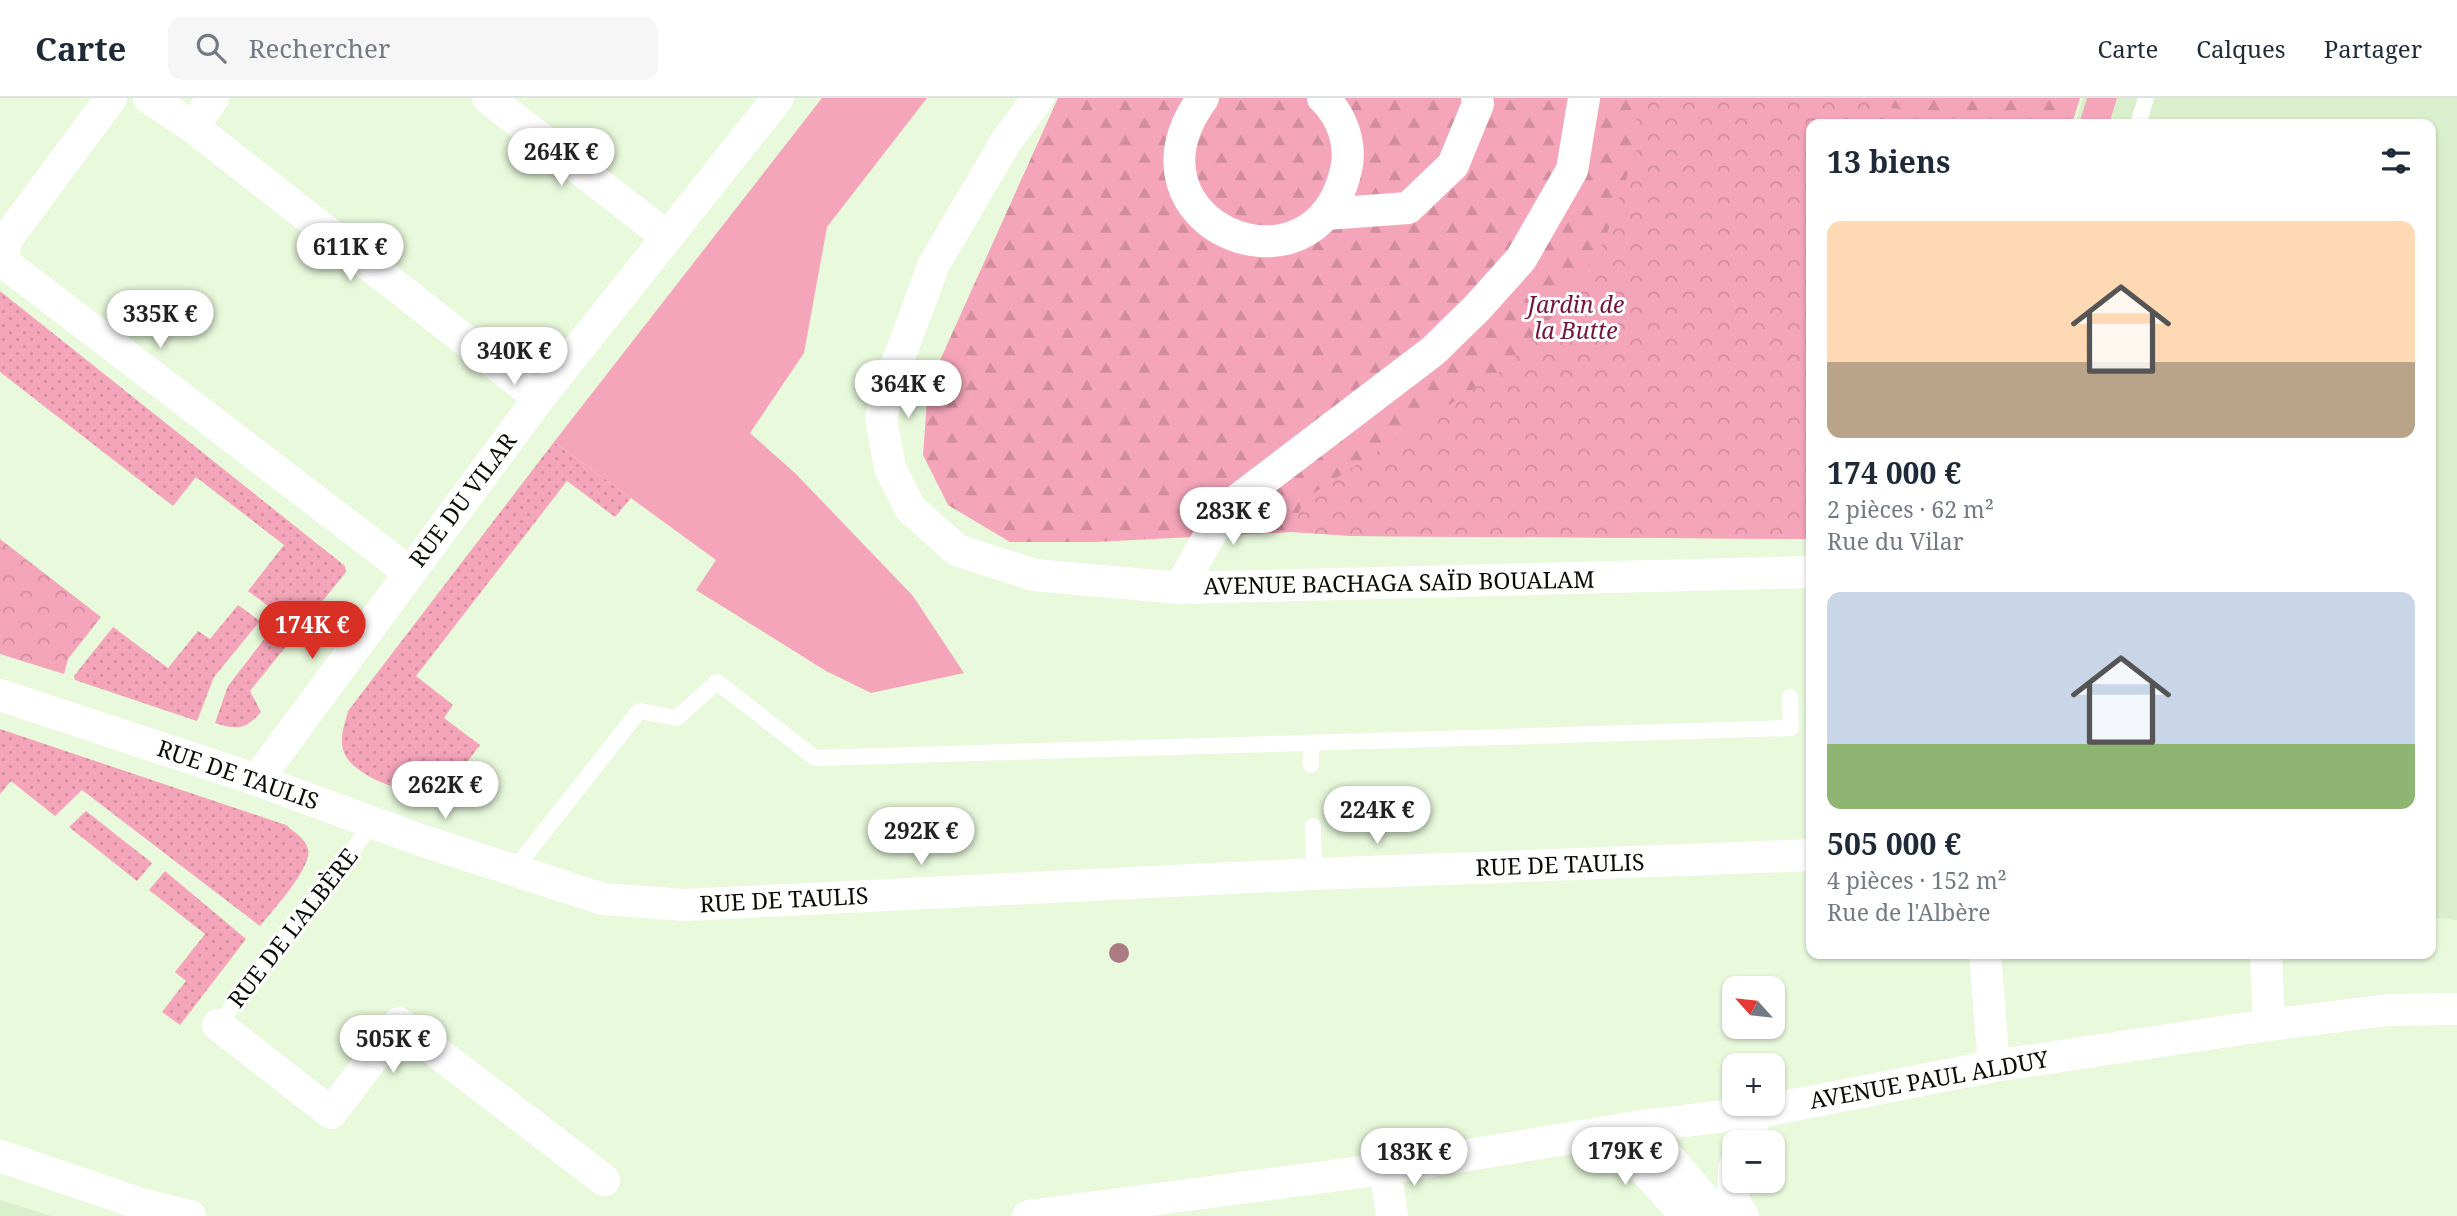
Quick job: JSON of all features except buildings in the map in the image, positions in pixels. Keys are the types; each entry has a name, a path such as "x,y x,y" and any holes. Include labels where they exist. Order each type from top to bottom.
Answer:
{"street":[{"path":"111,98 6,240 2,261 409,572"},
{"path":"149,98 193,127 539,398"},
{"path":"193,127 213,98"},
{"path":"488,98 666,236 779,98"},
{"path":"1038,98 1005,143 934,264 891,380 881,418 890,468 910,508 957,550 1034,575 1180,588"},
{"path":"1203,98 1188,118 1179,145 1179,171 1188,197 1204,219 1227,235 1253,242 1280,241 1305,232 1326,214 1342,190 1348,162 1345,133 1332,107 1323,98"},
{"path":"1326,214 1408,208 1453,164 1478,104 1477,98"},
{"name":"AVENUE BACHAGA SAÏD BOUALAM","path":"1180,588 1223,511 1433,351 1477,308 1521,258 1572,170 1584,98"},
{"name":"RUE DU VILAR","path":"257,780 539,398 666,236"},
{"name":"AVENUE BACHAGA SAÏD BOUALAM","path":"1180,588 1806,572"},
{"name":"RUE DE TAULIS","path":"0,695 603,899 685,905 1314,874 1806,855"},
{"path":"1985,959 1994,1066"},
{"path":"2266,959 2269,1025"},
{"name":"AVENUE PAUL ALDUY","path":"1785,1107 1994,1066 2269,1025 2388,1010 2457,1009"},
{"name":"RUE DE L'ALBÈRE","path":"218,1025 331,1113 399,1023 604,1181"},
{"name":"AVENUE PAUL ALDUY","path":"1028,1216 1385,1169 1642,1126 1725,1116"},
{"path":"1642,1126 1643,1168 1686,1216"},
{"path":"1642,1126 1710,1206 1725,1216"},
{"path":"0,1156 141,1204 190,1216"},
{"path":"1385,1169 1392,1216"},
{"path":"1733,1193 1733,1200 1743,1216"}],"lane":[{"path":"2140,119 2146,98"},
{"path":"513,870 639,711 677,718 716,682 815,758 1791,728 1790,697"},
{"path":"1311,742 1311,765"},
{"name":"RUE DE L'ALBÈRE","path":"218,1025 374,822"},
{"path":"1313,826 1314,874"}],"shaded area":[{"path":"2083,98 2457,98 2457,920 2436,918 2436,119 2077,119"},
{"path":"0,1200 51,1216 0,1216"}],"green space":[{"path":"822,98 927,98 827,227 804,353 750,433 796,474 913,596 964,673 871,693 826,671 696,590 716,560 554,442"},
{"name":"Jardin de la Butte","path":"1058,98 2080,98 2074,119 1806,119 1806,539 1354,536 1293,532 1094,542 1010,542 948,505 923,455 928,387"},
{"path":"1636,98 1847,98 1922,114 1922,119 1806,119 1806,539 1354,536 1293,532 1303,500 1504,369 1563,305 1604,242 1637,148"},
{"path":"2087,98 2117,98 2111,119 2081,119"},
{"path":"0,291 345,566 346,572 250,691 261,712 245,725 229,727 215,723 228,686 282,616 248,591 284,545 196,477 173,506 0,372"},
{"path":"554,442 631,498 615,517 567,481 416,676 453,705 444,718 480,745 438,801 378,781 352,764 344,752 342,736 348,711"},
{"path":"0,539 101,617 68,659 64,674 0,654"},
{"path":"238,605 260,621 214,677 197,721 75,680 74,676 113,627 168,668 198,631 210,639"},
{"path":"0,729 286,825 307,845 308,857 304,867 260,926 82,790 55,816 11,781 0,794"},
{"path":"86,811 152,863 137,881 69,827"},
{"path":"165,871 246,939 180,1025 162,1012 186,981 175,972 205,934 149,890"}]}
